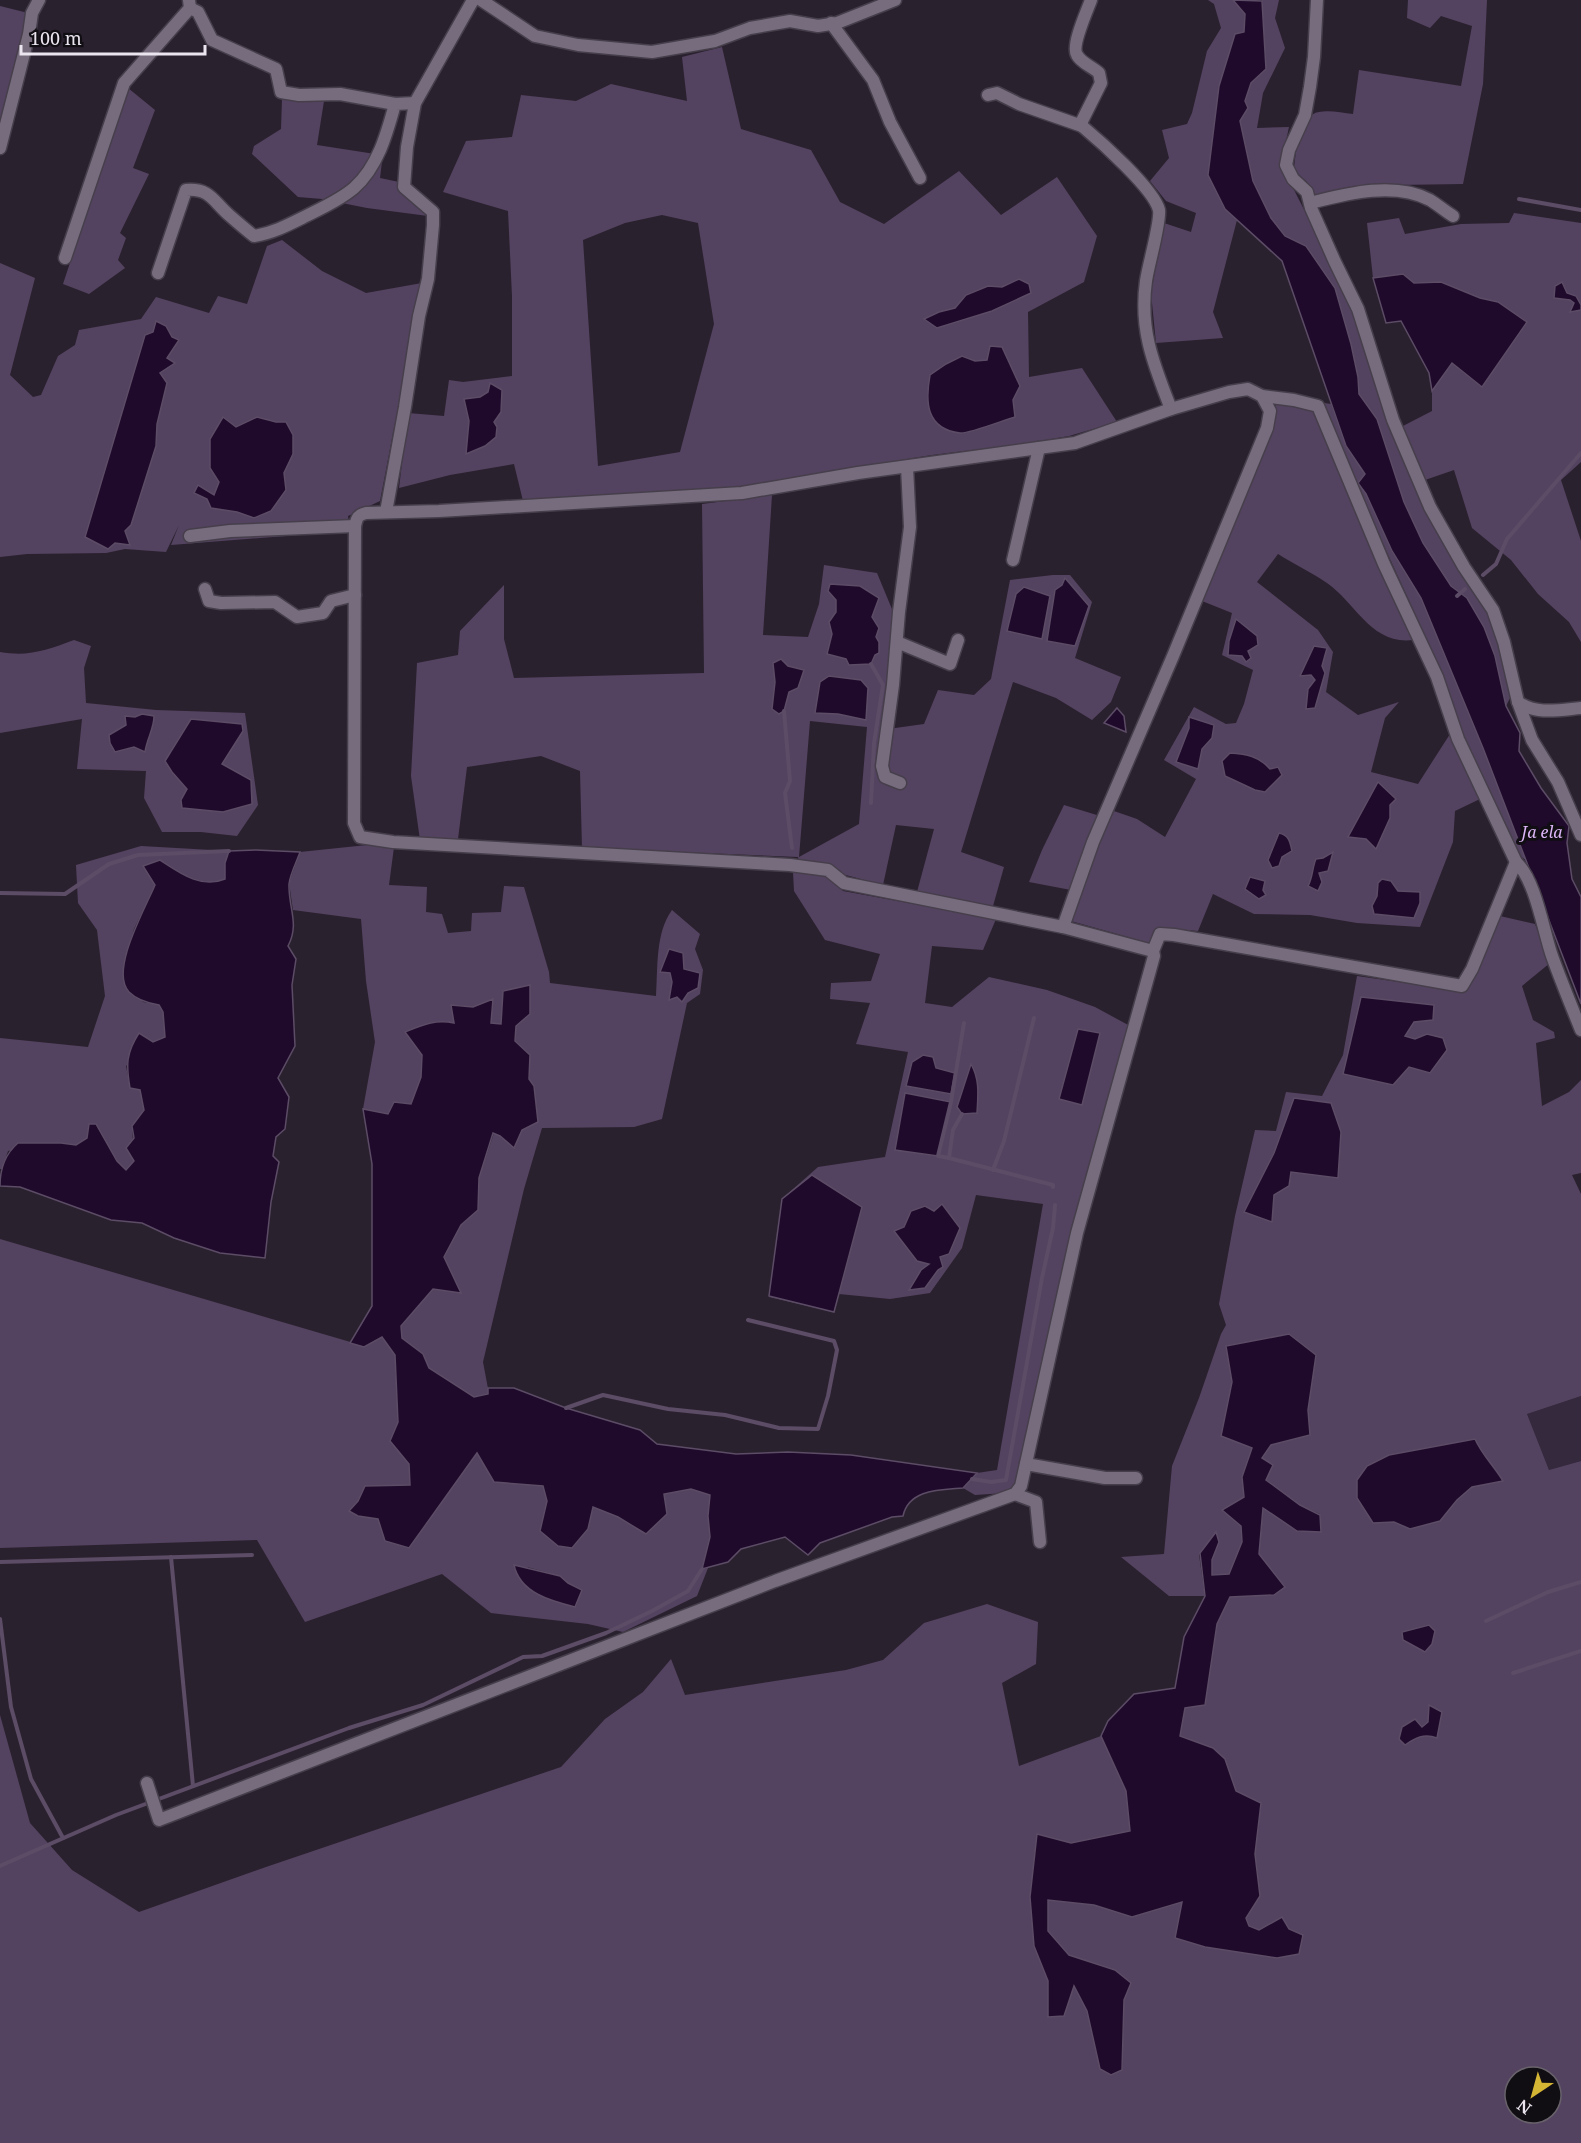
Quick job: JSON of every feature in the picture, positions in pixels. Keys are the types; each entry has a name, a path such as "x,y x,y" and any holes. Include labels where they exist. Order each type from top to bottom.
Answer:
{"street":[{"path":"0,148 29,34 32,13 39,0"},
{"path":"386,512 419,316 428,279 433,225 432,212 404,187 407,147 415,103 473,0"},
{"path":"481,0 536,36 578,45 652,52 715,41 750,28 790,21 818,26 857,16 895,0"},
{"path":"1082,126 1082,121 1101,83 1099,74 1075,52 1076,41 1091,0"},
{"path":"1317,0 1314,57 1305,114 1289,150 1286,165 1293,179 1307,192 1335,262 1358,309 1393,420 1430,507 1464,567 1493,610 1504,642 1518,702 1532,740 1558,782 1581,836"},
{"path":"65,258 124,83 189,4 198,12 212,40 276,69 281,92 299,95 340,94 395,104 415,103"},
{"path":"831,23 873,80 890,122 920,178"},
{"path":"987,95 997,93 1019,104 1082,126 1151,194 1159,210 1146,280 1145,312 1151,357 1171,410"},
{"path":"158,273 186,190 198,189 214,198 226,213 254,236 273,233 328,205 355,187 370,168 385,138 395,104"},
{"path":"1310,203 1344,195 1395,190 1428,199 1453,216"},
{"path":"1153,951 1063,927 844,883 828,870 790,865 393,842 360,837 354,823 355,526 359,515 742,493 858,473 1075,442 1229,392 1248,389 1262,396 1318,406 1384,564 1437,677 1458,739 1516,862 1523,868 1552,956 1581,1030"},
{"path":"1063,927 1093,842 1267,428 1270,411 1262,396"},
{"path":"1013,560 1039,448"},
{"path":"900,783 885,777 882,766 910,527 907,467"},
{"path":"190,536 230,531 355,526"},
{"path":"205,588 209,601 221,603 275,602 297,617 323,613 331,601 355,595"},
{"path":"897,642 950,664 958,640"},
{"path":"1518,702 1528,710 1550,711 1581,708"},
{"path":"148,1786 159,1820 775,1581 1015,1494 1021,1486 1077,1233 1154,956 1153,951 1160,934 1462,986 1472,969 1516,862"},
{"path":"1026,1464 1105,1478 1136,1478"},
{"path":"1015,1494 1036,1502 1040,1542"}],"shaded area":[{"path":"1208,0 1233,0 1245,14 1244,32 1213,146 1208,175 1225,209 1237,220 1213,312 1223,338 1156,343 1151,293 1164,223 1191,232 1196,213 1166,201 1150,181 1169,158 1162,130 1187,124 1192,113 1207,51 1221,28 1214,4"},
{"path":"1262,0 1279,0 1275,18 1285,48 1263,93 1257,128 1289,127 1281,164 1353,307 1388,419 1489,616 1500,646 1512,694 1506,706 1495,656 1467,598 1451,586 1423,543 1404,502 1377,419 1359,394 1351,344 1335,288 1306,246 1285,236 1271,218 1253,181 1240,121 1248,108 1245,101 1251,83 1266,69"},
{"path":"1408,0 1487,0 1483,84 1463,184 1342,188 1314,197 1307,182 1294,170 1303,127 1313,114 1319,112 1353,114 1359,70 1461,86 1472,26 1441,16 1430,28 1407,18"},
{"path":"0,6 28,13 0,128"},
{"path":"722,47 741,129 811,150 840,202 884,224 959,171 1001,215 1057,177 1097,236 1084,282 1028,312 1029,377 1082,368 1117,422 1069,436 1022,444 932,455 728,488 523,501 514,464 450,475 399,488 408,413 444,416 449,380 463,382 512,376 512,296 508,211 443,192 466,141 512,137 521,95 576,101 611,84 687,101 682,57","holes":["662,215 698,223 714,324 680,452 598,466 583,240 625,223","1019,279 980,315 937,328 924,319 955,308 966,295 988,286 1002,287","962,356 975,361 987,360 1015,417 961,433"]},
{"path":"128,88 155,110 133,168 149,174 120,233 126,238 118,260 125,268 89,294 63,284"},
{"path":"282,99 324,101 317,145 375,154 383,153 380,178 399,182 428,216 298,197 252,154 254,146 281,129"},
{"path":"1514,213 1581,223 1581,462 1561,480 1581,541 1581,642 1569,622 1538,594 1511,560 1472,528 1454,470 1425,480 1401,427 1432,411 1432,391 1452,363 1482,387 1498,302 1480,298 1441,282 1414,283 1402,274 1373,278 1367,223 1399,218 1405,234 1461,224 1509,223"},
{"path":"282,240 322,271 366,293 422,283 380,501 348,516 350,531 171,545 179,525 166,552 125,549 106,553 27,554 0,557 0,263 35,278 10,375 33,397 41,395 58,356 75,345 79,330 141,319 156,297 209,313 218,296 247,304 267,246"},
{"path":"1318,402 1331,404 1346,446 1365,474 1358,483 1366,494 1392,551 1421,598 1526,860 1518,855 1460,731 1423,631"},
{"path":"1276,404 1316,410 1413,640 1398,640 1375,629 1327,583 1278,554 1257,582 1318,630 1333,652 1326,692 1358,715 1399,702 1385,718 1371,772 1418,784 1450,734 1482,798 1455,811 1453,842 1420,927 1357,923 1310,915 1254,914 1213,894 1198,931 1165,928 1154,930 1149,943 1071,921 1111,810 1137,819 1165,837 1196,779 1164,760 1194,707 1226,724 1236,723 1244,704 1253,670 1222,655 1232,613 1202,601"},
{"path":"772,495 763,635 808,637 819,604 824,565 877,573 894,614 881,730 924,724 938,690 974,695 991,679 1010,580 1070,575 1092,602 1075,658 1121,677 1111,702 1092,720 1056,698 1013,682 961,852 1004,867 993,906 917,892 934,829 896,825 883,885 842,874 831,864 799,863 798,857 582,848 580,771 541,756 467,767 458,839 420,840 411,776 417,663 458,655 460,631 504,585 504,639 514,678 704,673 702,504","holes":["810,721 867,727 859,824 799,857"]},
{"path":"74,640 91,646 84,668 86,703 156,710 245,713 258,805 237,836 201,832 162,832 144,798 146,771 77,769 82,719 0,733 0,652 20,654 38,652"},
{"path":"1064,805 1100,816 1071,890 1029,882"},
{"path":"367,845 394,847 389,885 427,887 426,912 442,914 448,933 471,931 472,913 501,912 504,886 524,887 549,972 550,983 656,996 660,940 672,910 700,934 695,949 703,970 700,994 687,1003 662,1119 634,1127 542,1128 524,1189 483,1362 489,1394 474,1397 429,1368 423,1354 402,1338 401,1326 433,1289 461,1293 444,1257 461,1225 478,1209 479,1178 494,1133 510,1134 538,1122 534,1086 529,1079 530,1055 515,1041 516,1026 530,985 504,991 501,1024 490,1024 492,1000 473,1007 452,1005 454,1023 406,1033 422,1055 421,1077 411,1104 388,1115 363,1109 375,1042 366,981 361,919 293,910 289,883 300,852"},
{"path":"141,846 229,851 225,863 225,879 216,882 191,878 160,860 155,885 134,929 123,978 143,1002 159,1005 163,1012 165,1037 153,1042 126,1066 130,1087 140,1090 144,1110 132,1126 134,1161 126,1171 117,1161 96,1124 89,1125 87,1139 76,1145 61,1143 8,1151 2,1169 0,1169 0,1038 88,1047 105,996 97,930 78,903 76,865"},
{"path":"793,872 827,877 843,891 996,919 983,950 932,946 925,1003 952,1007 989,977 1047,990 1095,1007 1130,1026 1078,1208 1017,1483 1005,1493 975,1495 963,1488 977,1473 997,1470 1043,1204 976,1195 962,1248 930,1293 890,1299 839,1294 834,1312 769,1297 782,1199 818,1167 885,1157 908,1052 856,1044 870,1003 830,999 831,983 871,981 880,954 825,940 794,891"},
{"path":"1500,916 1535,924 1550,963 1522,986 1533,1020 1554,1032 1555,1038 1536,1043 1542,1106 1569,1092 1581,1080 1581,1173 1572,1175 1581,1194 1581,1396 1527,1414 1549,1470 1581,1461 1581,2143 0,2143 0,1715 30,1823 72,1870 139,1912 561,1767 605,1719 643,1692 671,1659 685,1695 846,1670 883,1660 924,1623 987,1604 1038,1622 1036,1664 1002,1683 1019,1766 1101,1736 1126,1791 1130,1831 1071,1843 1037,1835 1034,1946 1048,1981 1048,2017 1074,1986 1087,2011 1100,2069 1111,2075 1122,2070 1124,2000 1115,1970 1069,1955 1048,1932 1048,1900 1094,1905 1132,1917 1183,1902 1259,1930 1249,1926 1246,1918 1260,1896 1255,1854 1261,1803 1236,1791 1227,1767 1218,1753 1180,1736 1185,1708 1205,1705 1217,1624 1230,1596 1274,1595 1269,1568 1259,1554 1263,1508 1297,1531 1321,1532 1320,1514 1300,1505 1266,1480 1262,1458 1271,1445 1310,1435 1308,1410 1316,1355 1226,1346 1232,1382 1221,1436 1252,1448 1242,1477 1244,1498 1222,1510 1241,1526 1242,1542 1229,1574 1212,1576 1212,1560 1219,1542 1216,1533 1199,1555 1205,1596 1169,1596 1121,1557 1164,1554 1172,1466 1226,1325 1219,1304 1235,1216 1255,1130 1276,1131 1286,1092 1322,1096 1343,1055 1357,976 1463,991"},
{"path":"0,1239 364,1346 382,1336 395,1355 398,1422 390,1441 409,1464 410,1486 365,1486 358,1501 358,1516 379,1519 386,1541 409,1548 477,1452 494,1482 543,1486 547,1501 540,1531 558,1546 572,1548 588,1529 593,1507 618,1517 664,1494 691,1489 711,1495 708,1516 710,1537 702,1569 708,1568 697,1596 623,1632 588,1624 491,1613 442,1574 305,1622 257,1540 0,1548","holes":["527,1567 560,1576 581,1590 576,1606"]},
{"path":"1581,1396 1581,1461 1549,1470 1527,1414"}],"water":[{"name":"Ja ela","path":"1233,0 1262,1 1266,69 1251,83 1245,101 1248,108 1240,121 1253,181 1271,218 1285,236 1306,246 1335,288 1351,344 1359,394 1377,419 1404,502 1423,543 1451,586 1467,598 1484,627 1495,656 1506,706 1520,733 1519,751 1541,788 1569,826 1567,843 1572,879 1581,897 1581,1004 1483,748 1421,598 1392,551 1366,494 1358,483 1365,474 1346,446 1282,261 1225,209 1208,175 1219,86 1235,34 1244,32 1245,14"},
{"path":"1403,274 1414,283 1441,282 1480,298 1498,302 1527,322 1482,387 1452,363 1432,391 1429,373 1401,321 1386,323 1373,278"},
{"path":"1019,279 1029,284 1031,293 992,311 937,328 924,319 955,308 966,295 988,286 1002,287"},
{"path":"1562,282 1567,293 1576,296 1581,310 1570,312 1574,303 1570,300 1554,298 1555,286"},
{"path":"156,321 166,326 172,337 179,340 167,358 175,363 160,373 167,383 157,424 156,446 131,525 125,531 130,545 115,543 108,549 85,537 145,335 153,332"},
{"path":"990,346 1002,347 1020,386 1013,400 1015,417 964,433 940,426 930,413 928,404 930,375 962,356 975,361 987,360"},
{"path":"490,383 502,390 501,412 494,422 497,427 496,437 485,446 466,454 469,421 464,399 480,397 488,392"},
{"path":"223,417 236,427 257,417 286,422 293,435 293,454 284,473 286,490 271,511 254,518 237,512 211,508 207,499 194,493 198,485 214,495 219,482 210,468 210,439"},
{"path":"1065,578 1089,606 1075,646 1047,641 1055,590 1062,585"},
{"path":"830,584 860,586 879,598 872,617 879,628 876,637 879,642 879,653 875,655 871,664 849,665 846,659 827,654 832,634 829,622 836,612 836,600 828,591"},
{"path":"1024,587 1050,596 1042,639 1007,631 1016,594"},
{"path":"1236,619 1257,636 1258,645 1248,651 1251,658 1246,662 1242,656 1228,655 1229,641"},
{"path":"1314,646 1327,648 1322,666 1325,673 1315,708 1306,709 1308,689 1315,680 1311,675 1300,676"},
{"path":"781,659 788,666 804,670 798,688 789,692 784,711 779,714 772,709 775,682 773,663"},
{"path":"829,676 861,680 868,688 866,720 838,714 815,713 820,682"},
{"path":"1117,708 1124,716 1126,732 1104,723"},
{"path":"142,714 154,716 145,752 134,747 115,752 109,735 126,725 125,716 135,717"},
{"path":"1189,717 1214,725 1212,738 1202,749 1198,769 1176,762 1189,728"},
{"path":"191,719 242,724 243,731 222,764 251,780 252,804 223,812 182,808 181,800 187,789 165,761"},
{"path":"1230,753 1252,756 1270,769 1278,767 1282,775 1265,792 1255,790 1225,776 1222,761"},
{"path":"1378,782 1396,799 1390,805 1390,818 1376,849 1366,839 1348,837"},
{"path":"1279,833 1287,837 1292,851 1282,857 1279,866 1272,868 1268,860"},
{"path":"229,851 300,852 289,884 293,930 288,946 296,959 292,985 295,1046 278,1078 289,1097 285,1129 276,1137 273,1156 279,1162 271,1202 265,1258 220,1253 174,1238 142,1223 111,1220 20,1187 0,1186 4,1162 18,1143 76,1145 87,1138 89,1124 96,1124 117,1161 126,1170 134,1161 126,1148 134,1138 132,1126 144,1110 140,1090 130,1088 129,1053 139,1033 153,1042 165,1037 163,1012 159,1005 135,997 129,992 124,982 123,970 131,939 155,885 143,866 160,860 191,878 216,882 225,879 225,863"},
{"path":"1333,852 1328,871 1319,873 1322,882 1318,891 1308,886 1316,859"},
{"path":"1250,877 1265,881 1263,890 1266,895 1259,899 1245,889"},
{"path":"1382,879 1391,881 1398,891 1420,892 1420,903 1414,918 1374,914 1372,906 1377,896 1378,883"},
{"path":"669,949 683,953 684,969 700,973 698,988 688,993 682,1002 677,997 669,1000 672,982 670,973 660,972"},
{"path":"530,985 530,1014 516,1026 515,1041 530,1055 529,1079 534,1086 538,1122 522,1130 514,1148 493,1133 479,1178 478,1210 461,1225 444,1257 461,1293 433,1289 401,1326 402,1338 423,1354 429,1368 474,1397 488,1394 488,1388 514,1388 566,1408 640,1430 657,1444 736,1454 788,1452 851,1455 977,1473 963,1488 935,1491 919,1496 906,1507 903,1516 892,1517 820,1543 808,1555 785,1537 741,1549 728,1562 702,1569 710,1537 708,1516 710,1495 691,1489 664,1494 667,1514 646,1534 618,1517 593,1507 588,1529 572,1548 558,1546 540,1531 547,1501 543,1486 494,1482 477,1453 409,1548 385,1541 378,1519 358,1516 349,1511 358,1501 365,1486 410,1485 409,1464 390,1441 398,1422 395,1355 382,1337 364,1347 350,1343 372,1306 372,1164 363,1109 388,1114 394,1102 411,1104 421,1077 422,1055 405,1032 435,1022 454,1023 451,1005 473,1007 493,999 491,1023 501,1024 503,991"},
{"path":"1361,997 1434,1005 1433,1020 1414,1022 1405,1036 1415,1039 1427,1034 1443,1038 1447,1050 1430,1073 1409,1067 1393,1085 1343,1074"},
{"path":"1078,1029 1100,1033 1082,1105 1059,1099"},
{"path":"923,1055 933,1057 936,1068 955,1073 951,1094 906,1086 912,1062"},
{"path":"971,1064 977,1082 977,1113 962,1114 957,1107"},
{"path":"905,1093 951,1102 938,1156 895,1150"},
{"path":"1294,1098 1331,1103 1341,1132 1338,1178 1291,1172 1289,1186 1274,1195 1272,1222 1244,1212 1274,1153"},
{"path":"812,1175 862,1207 834,1312 769,1296 782,1199"},
{"path":"942,1204 960,1228 949,1254 940,1257 943,1267 938,1270 925,1288 909,1290 921,1270 929,1264 917,1261 894,1231 904,1227 911,1211 925,1206 934,1211"},
{"path":"1289,1334 1316,1355 1308,1410 1310,1435 1271,1445 1262,1458 1273,1465 1266,1480 1300,1505 1320,1515 1321,1532 1297,1531 1263,1508 1259,1554 1285,1587 1274,1595 1230,1597 1217,1624 1205,1705 1185,1708 1180,1736 1213,1748 1225,1759 1236,1791 1261,1803 1255,1854 1260,1896 1246,1918 1249,1926 1259,1930 1282,1917 1289,1929 1303,1935 1299,1954 1277,1958 1205,1947 1175,1938 1182,1902 1132,1917 1094,1905 1048,1900 1048,1931 1069,1955 1115,1970 1131,1983 1124,2000 1122,2070 1111,2075 1100,2069 1087,2011 1074,1986 1064,2016 1048,2017 1048,1981 1034,1946 1030,1897 1037,1834 1071,1843 1130,1831 1126,1791 1101,1736 1108,1721 1134,1694 1175,1688 1184,1637 1205,1596 1200,1553 1216,1532 1219,1542 1212,1560 1212,1575 1229,1574 1242,1542 1241,1526 1222,1510 1244,1497 1242,1477 1252,1448 1221,1436 1232,1382 1226,1346"},
{"path":"1475,1439 1503,1481 1472,1487 1457,1500 1440,1521 1410,1529 1394,1522 1373,1523 1357,1498 1357,1480 1367,1466 1389,1455"},
{"path":"514,1565 560,1576 582,1590 575,1607 556,1602 530,1589 517,1575"},
{"path":"1429,1625 1435,1631 1432,1644 1425,1652 1403,1640 1402,1632"},
{"path":"1429,1705 1442,1712 1437,1738 1420,1737 1405,1745 1399,1739 1402,1727 1415,1719 1422,1727 1428,1722"}],"waterway":[{"path":"1519,199 1581,210"},
{"path":"1483,575 1496,564 1507,539 1581,453"},
{"path":"1457,596 1465,589"},
{"path":"871,664 883,685 874,743 871,803"},
{"path":"784,711 790,781 785,793 792,848"},
{"path":"0,893 65,894 109,864 138,855 229,851"},
{"path":"993,1170 1004,1141 1034,1018"},
{"path":"949,1158 938,1156 951,1102 964,1023"},
{"path":"962,1114 953,1130 949,1158 1053,1185 1053,1187"},
{"path":"972,1479 991,1482 1006,1480 1053,1228 1055,1205"},
{"path":"566,1408 603,1395 668,1409 725,1415 779,1428 818,1429 828,1396 837,1350 834,1341 748,1320"},
{"path":"0,1562 252,1555"},
{"path":"171,1557 193,1786"},
{"path":"0,1866 116,1815 349,1728 423,1705 523,1657 542,1656 606,1633 688,1591 702,1569"},
{"path":"1486,1621 1548,1592 1581,1582"},
{"path":"0,1619 11,1707 31,1779 63,1838"},
{"path":"1513,1673 1581,1651"}]}
